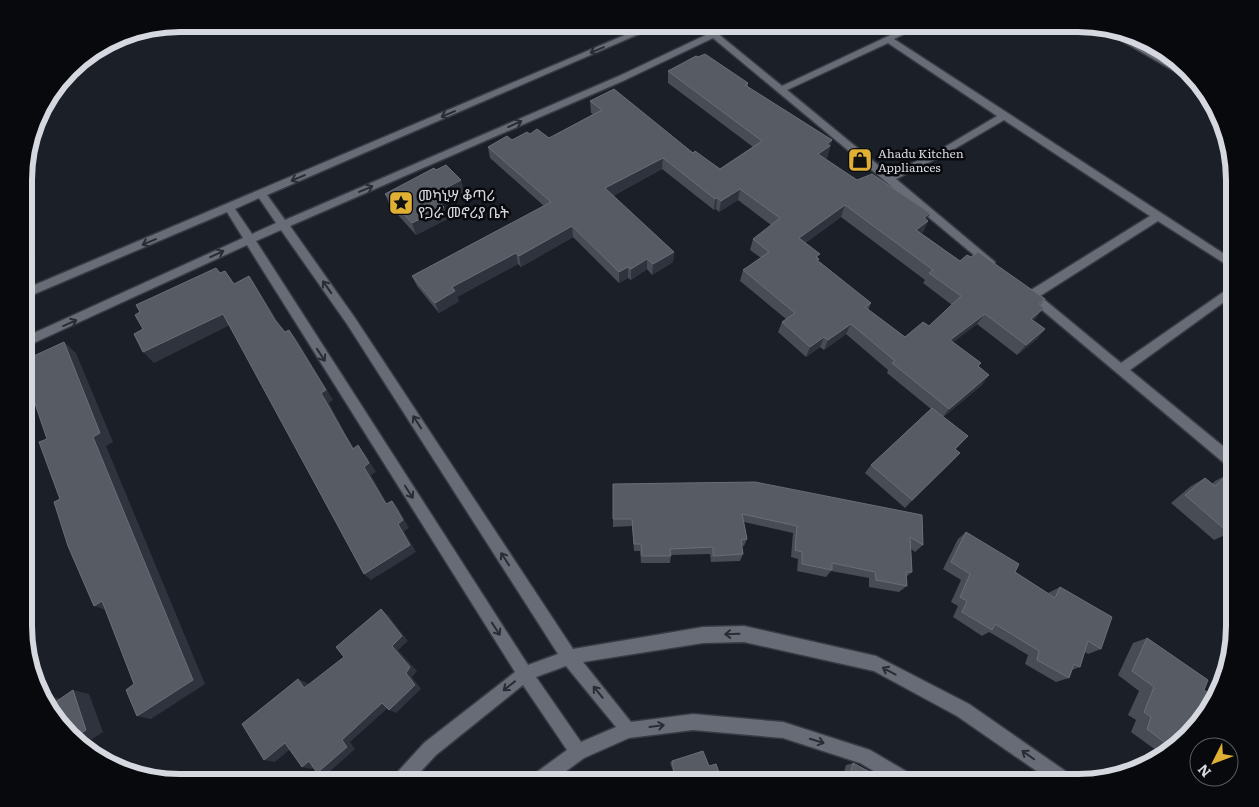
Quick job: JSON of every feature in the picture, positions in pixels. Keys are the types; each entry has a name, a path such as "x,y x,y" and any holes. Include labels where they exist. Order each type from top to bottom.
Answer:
{"street":[{"path":"33,291 639,32"},
{"path":"710,32 782,89 887,179 1000,271"},
{"path":"782,89 904,32"},
{"path":"33,338 248,240 622,78 714,35"},
{"path":"888,39 1226,260"},
{"path":"1130,42 1172,66"},
{"path":"887,179 942,152 1004,116"},
{"path":"261,194 351,321 569,657 628,730"},
{"path":"229,207 248,240 525,674 578,752"},
{"path":"1159,215 1027,293 1226,457"},
{"path":"1121,370 1226,294"},
{"path":"407,774 430,748 525,674 569,657 703,635 744,634 876,664 963,710 1055,774"},
{"path":"548,774 578,752 628,730 693,722 783,730 864,756 895,774"}],"building":[{"path":"705,54 748,83 745,85 832,140 827,144 830,146 818,154 857,180 872,174 930,213 924,218 928,221 916,230 960,261 967,255 971,257 978,252 1045,299 1039,304 1044,308 1031,319 1045,329 1026,345 985,314 950,340 981,363 978,366 989,375 949,409 892,363 895,361 851,324 828,340 824,337 810,347 782,322 795,313 743,270 769,252 753,239 780,218 740,189 721,201 717,198 715,199 663,158 605,188 674,252 653,264 647,259 631,269 628,267 619,272 572,226 519,256 516,253 452,287 455,291 435,303 412,276 551,202 488,147 507,136 512,140 527,132 530,134 537,129 549,138 602,110 590,101 614,89 693,153 695,151 720,169 762,141 668,71 696,56","holes":["845,205 933,270 929,273 961,296 929,326 923,322 905,337 865,307 871,303 817,260 819,259 816,257 820,254 799,238"]},
{"path":"446,165 461,180 431,196 444,207 412,223 385,194 434,168 436,170"},
{"path":"216,268 220,273 225,271 234,284 249,276 275,320 285,332 289,330 326,390 321,393 353,449 358,445 369,463 364,467 386,504 392,501 403,520 398,524 410,545 364,574 223,314 143,352 134,334 143,329 135,315 140,312 136,305"},
{"path":"64,342 100,433 93,437 193,680 137,716 126,690 134,684 102,601 94,606 68,546 54,502 60,499 39,442 47,439 33,398 33,356"},
{"path":"932,408 968,436 955,449 960,453 912,500 871,465"},
{"path":"1226,476 1226,530 1185,495 1205,478 1215,486"},
{"path":"755,482 922,515 923,545 910,537 912,572 906,572 907,586 876,580 875,572 832,563 832,570 802,564 802,552 795,550 797,526 742,514 747,539 741,540 743,554 713,556 713,547 670,549 671,556 642,556 641,544 634,544 632,519 613,519 613,484"},
{"path":"966,532 1019,564 1015,572 1055,598 1060,587 1112,617 1101,649 1088,641 1080,667 1074,664 1069,678 1037,660 1039,651 995,624 992,630 962,612 967,601 960,597 970,574 951,562"},
{"path":"381,609 402,636 392,646 410,667 406,673 415,685 389,710 382,703 342,740 347,747 317,773 309,761 302,767 285,743 264,760 242,724 298,679 304,688 344,657 336,647"},
{"path":"1147,638 1208,680 1204,690 1210,694 1201,709 1183,731 1167,744 1147,729 1151,717 1144,712 1154,687 1132,671"},
{"path":"73,690 86,730 79,734 54,703"},
{"path":"703,751 709,766 716,764 720,774 666,774 674,771 672,761"},
{"path":"853,763 874,774 850,774"}],"place":[{"name":"Ahadu Kitchen Appliances","path":"860,160"},
{"name":"መካኒሣ ቆጣሪ የጋራ መኖሪያ ቤት","path":"401,203"}]}
